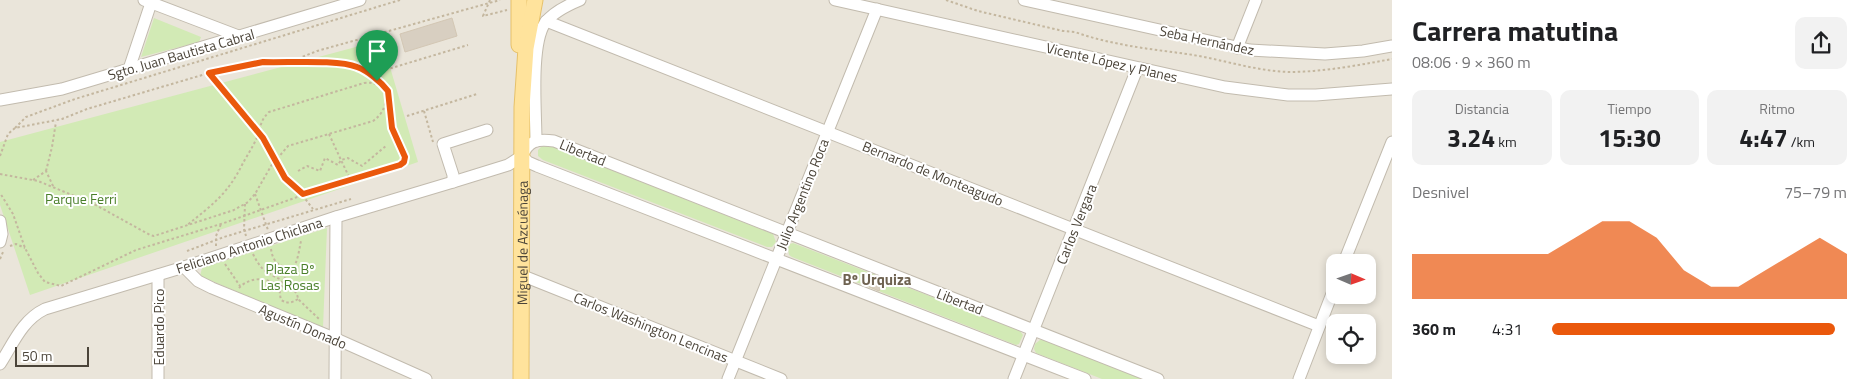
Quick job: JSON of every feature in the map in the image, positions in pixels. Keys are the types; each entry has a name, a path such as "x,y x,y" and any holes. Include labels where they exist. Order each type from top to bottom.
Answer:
{"main road":[{"name":"Miguel de Azcuénaga","path":"521,379 522,106 526,48 535,0"},
{"name":"Miguel de Azcuénaga","path":"519,4 518,69 522,106"}],"street":[{"name":"Sgto. Juan Bautista Cabral","path":"0,100 62,90 360,0"},
{"path":"522,156 525,148 536,141 535,51 540,30 546,21 567,5 580,0"},
{"name":"Vicente López y Planes","path":"835,0 1137,69 1225,87 1288,95 1316,95 1392,89"},
{"name":"Seba Hernández","path":"1024,0 1067,5 1237,48 1262,52 1317,54 1363,51 1392,46"},
{"path":"1237,48 1256,0"},
{"path":"130,69 149,1 241,37"},
{"name":"Julio Argentino Roca","path":"728,379 877,9"},
{"name":"Bernardo de Monteagudo","path":"546,21 1319,326"},
{"name":"Carlos Vergara","path":"1014,379 1137,69"},
{"path":"453,182 453,175 443,144 487,130"},
{"name":"Libertad","path":"536,141 554,141 1158,379"},
{"path":"1347,254 1392,142"},
{"name":"Libertad","path":"522,156 528,162 538,166 1085,379"},
{"name":"Feliciano Antonio Chiclana","path":"0,364 27,321 34,314 45,308 184,267 336,217 453,182 508,164 522,156"},
{"path":"335,379 336,217"},
{"path":"0,221 2,246"},
{"name":"Agustín Donado","path":"184,267 198,281 212,288 334,338 426,379"},
{"name":"Eduardo Pico","path":"158,275 158,379"},
{"name":"Carlos Washington Lencinas","path":"521,275 781,379"},
{"path":"1299,379 1328,304"}],"path":[{"path":"0,156 8,134 26,117 75,99 400,0"},
{"path":"295,63 302,57 317,52 500,0"},
{"path":"946,0 978,11 1146,49 1188,54 1267,69 1290,72 1343,68 1392,59"},
{"path":"489,2 483,16 519,4"},
{"path":"377,82 386,70 468,46"},
{"path":"0,193 12,214 25,248 38,273 45,282 61,286 136,250 224,223 303,194 400,165 404,162 405,157 392,128 388,91 364,70 348,64 263,62 209,73 87,109 56,121 15,128"},
{"path":"209,73 259,132 285,178 303,194 313,209"},
{"path":"186,226 225,194 243,165 259,132 262,118 274,109 364,83 377,82"},
{"path":"0,174 32,180 94,204 154,236 234,210 248,202 255,194 270,166 276,162 282,151 288,146 372,121 379,117 386,106 386,98 377,82"},
{"path":"407,116 477,94"},
{"path":"424,110 436,154 445,151"},
{"path":"54,188 46,171 56,121"},
{"path":"329,134 350,180"},
{"path":"298,171 307,166 320,171 325,158 338,165 341,160 348,158 362,166 387,145"},
{"path":"32,180 46,171"},
{"path":"187,251 224,237 351,199"},
{"path":"298,300 292,303 285,303 281,300 279,291 282,280 294,267 301,241"},
{"path":"2,246 16,244 25,248"},
{"path":"238,289 244,283 257,280 270,281 287,287 294,290 298,300 319,319"}],"shaded area":[{"path":"0,0 1392,0 1392,379 0,379"}],"green space":[{"path":"154,18 201,37 199,42 141,57"},
{"name":"Parque Ferri","path":"382,40 418,162 30,295 0,205 0,142"},
{"path":"543,145 551,146 773,234 776,242 772,247 767,247 543,160 538,156 538,150"},
{"name":"Plaza Bº Las Rosas","path":"327,228 323,328 200,276 202,268"},
{"path":"793,243 1020,331 1023,335 1019,344 1016,345 792,257 789,255 788,248"},
{"path":"1040,340 1142,379 1102,379 1036,353 1034,349 1035,344"}],"building":[{"path":"452,18 457,36 405,52 400,34"},
{"path":"868,277 883,283 879,291 865,285"}],"district":[{"name":"Bº Urquiza","path":"877,279"}],"route":[{"path":"263,62 348,64 364,70 377,81 388,91 392,128 405,157 404,162 400,165 303,194 285,178 263,138 209,73 263,62"}]}
